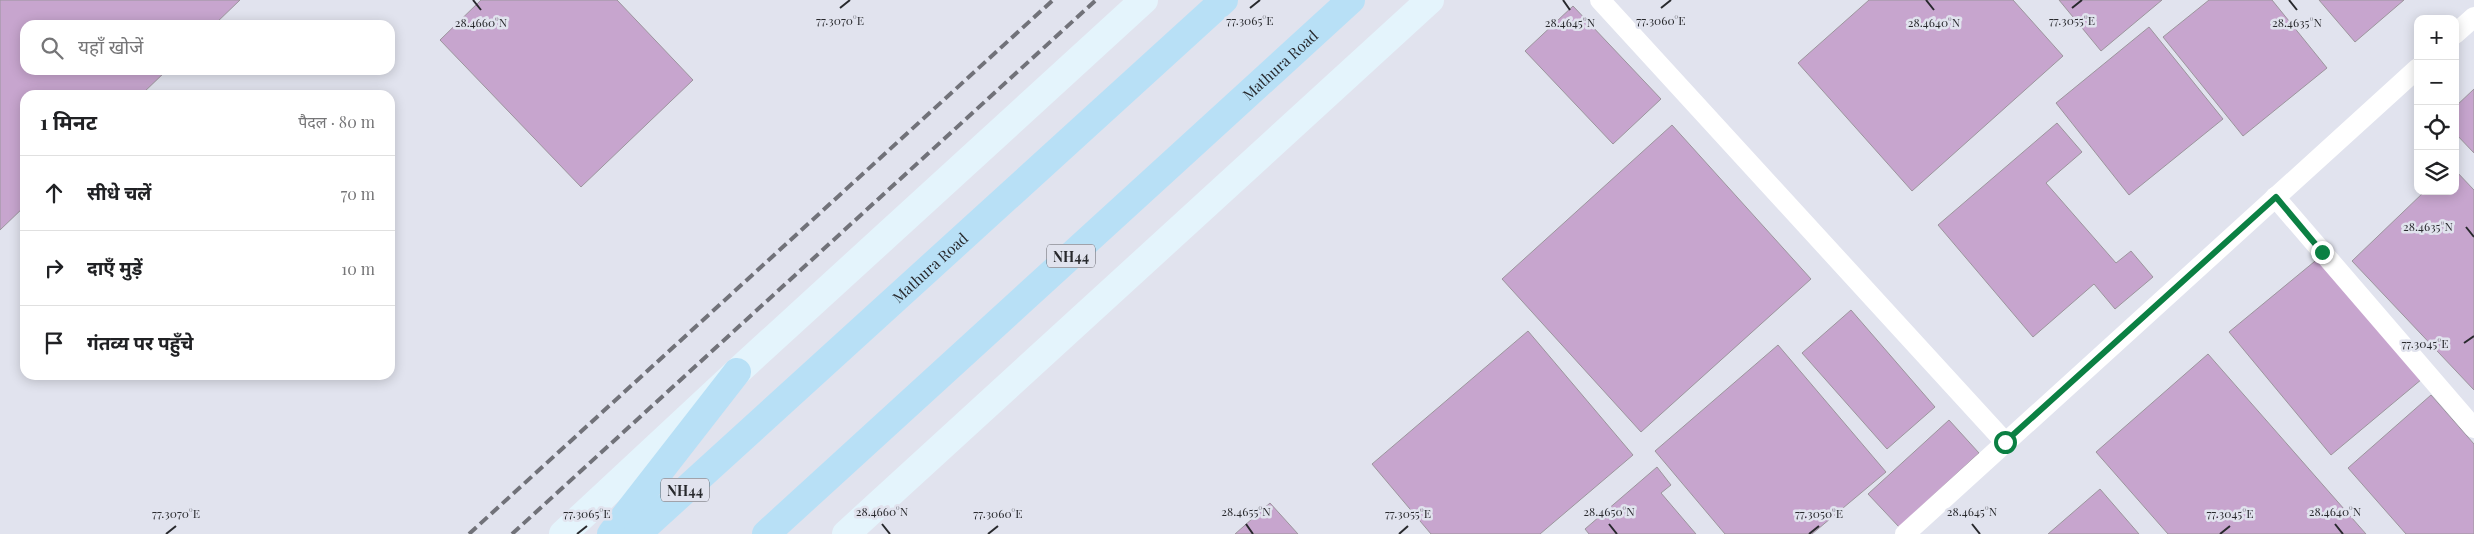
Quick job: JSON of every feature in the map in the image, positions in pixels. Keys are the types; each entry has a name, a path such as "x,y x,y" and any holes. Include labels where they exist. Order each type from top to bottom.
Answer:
{"highway":[{"name":"Mathura Road","path":"637,534 1224,0"},
{"name":"Mathura Road","path":"766,534 1351,0"},
{"path":"611,534 737,372"}],"main road":[{"path":"563,534 737,372 1144,0"},
{"path":"846,534 1430,0"}],"lane":[{"path":"1600,0 2005,442"},
{"path":"2459,30 2474,17"},
{"path":"1905,534 2414,72"},
{"path":"2276,197 2474,428"}],"building":[{"path":"0,0 240,0 219,20 20,20 20,75 162,75 146,90 20,90 20,211 0,230"},
{"path":"481,0 617,0 693,80 581,187 440,40"},
{"path":"1869,0 2013,0 2063,56 1912,191 1798,63"},
{"path":"2059,0 2162,0 2101,51"},
{"path":"2209,0 2272,0 2327,68 2243,136 2163,37"},
{"path":"2319,0 2404,0 2355,42"},
{"path":"1573,6 1661,99 1613,144 1525,51"},
{"path":"2149,27 2223,119 2129,195 2056,103"},
{"path":"2474,89 2474,153 2459,137 2459,103"},
{"path":"2057,123 2082,152 2046,183 2116,263 2131,251 2153,277 2115,309 2094,284 2033,337 1938,225"},
{"path":"1672,125 1811,279 1641,432 1502,279"},
{"path":"2459,174 2474,190 2474,390 2352,261 2421,195 2459,195"},
{"path":"2320,257 2422,379 2331,455 2229,332"},
{"path":"1851,310 1935,407 1887,449 1802,353"},
{"path":"1528,331 1633,455 1540,534 1431,534 1372,464"},
{"path":"1778,345 1886,472 1812,534 1725,534 1655,451"},
{"path":"2208,354 2366,534 2168,534 2096,452"},
{"path":"2431,395 2474,444 2474,534 2406,534 2348,468"},
{"path":"1949,420 1979,453 1899,527 1868,494"},
{"path":"1657,467 1671,485 1661,493 1696,534 1589,534 1585,529"},
{"path":"2100,489 2139,534 2048,534"},
{"path":"1270,503 1298,534 1235,534"}],"railway":[{"path":"469,534 1053,0"},
{"path":"512,534 1096,0"}],"route":[{"path":"2005,442 2276,197 2322,252"}]}
